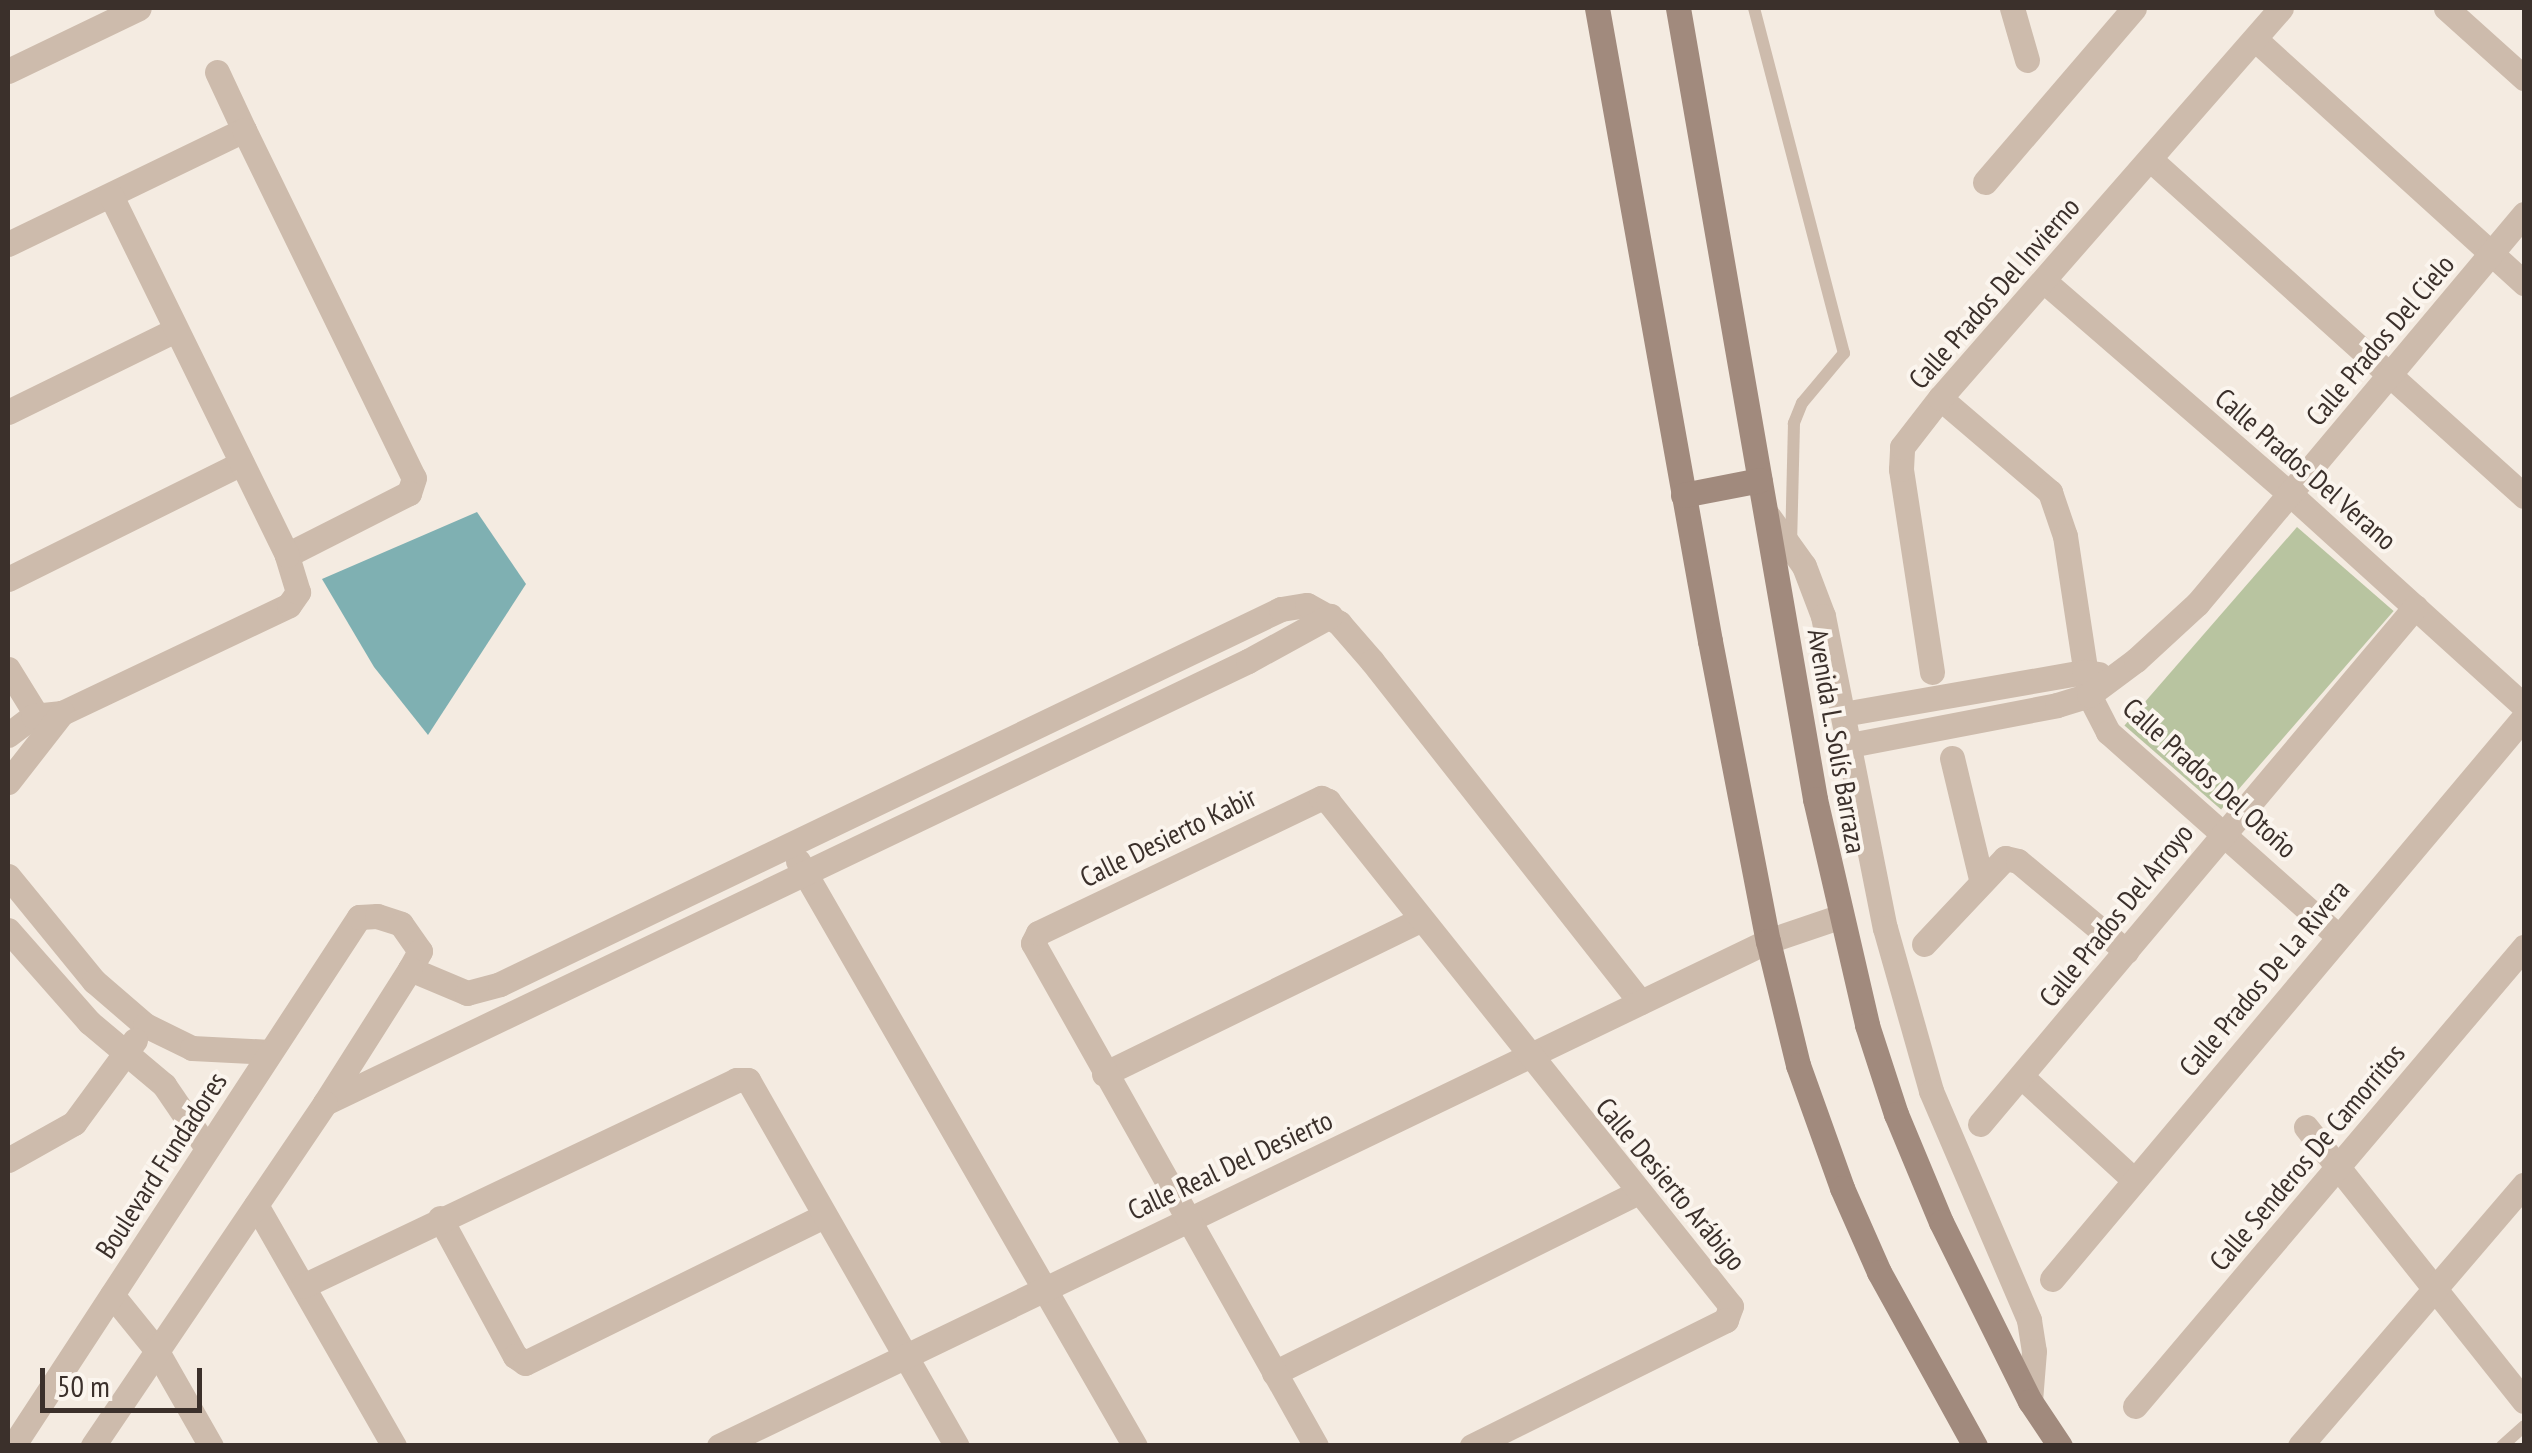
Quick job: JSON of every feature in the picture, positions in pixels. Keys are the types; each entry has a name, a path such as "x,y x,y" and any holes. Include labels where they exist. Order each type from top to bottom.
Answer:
{"main road":[{"path":"1596,8 1768,941 1798,1064 1842,1188 1912,1336 1975,1446"},
{"name":"Avenida L. Solís Barraza","path":"1678,8 1839,917 1896,1114 1941,1222 2030,1401 2060,1446"},
{"path":"1683,495 1760,480"}],"street":[{"path":"8,71 139,8"},
{"path":"2012,8 2027,60"},
{"path":"1985,182 2134,8"},
{"name":"Calle Prados Del Invierno","path":"1932,672 1900,458 1907,439 2281,8"},
{"path":"2446,8 2524,78"},
{"path":"2256,40 2524,283"},
{"path":"217,72 414,478 409,493 288,555"},
{"path":"8,244 244,130"},
{"path":"2152,160 2524,496"},
{"path":"8,735 48,721 289,604 299,586 288,555 173,331 111,196"},
{"name":"Calle Prados Del Cielo","path":"1850,745 2114,676 2197,604 2524,214"},
{"name":"Calle Prados Del Verano","path":"2044,281 2289,492 2524,706"},
{"path":"8,412 173,331"},
{"name":"Calle Prados Del Otoño","path":"1940,398 2050,492 2066,536 2086,684 2108,732 2338,936"},
{"path":"8,578 240,464"},
{"path":"1766,513 1790,543 1823,616 1885,928 1931,1092 2029,1320 2034,1351 2030,1401"},
{"path":"93,1446 155,1348 325,1103 415,960 457,991 480,992 1281,610 1306,605 1330,616 1429,732 1640,1002"},
{"name":"Calle Prados Del Arroyo","path":"1980,1124 2223,831 2416,607"},
{"path":"325,1103 1248,661 1330,616"},
{"path":"8,669 48,721"},
{"name":"Calle Prados Del Cielo","path":"1843,714 2086,684"},
{"name":"Calle Prados De La Rivera","path":"2052,1279 2524,717"},
{"path":"8,782 48,721"},
{"path":"1952,758 1982,879"},
{"name":"Calle Desierto Kabir","path":"1186,1219 1034,949 1038,933 1321,798 1328,801 1528,1056"},
{"path":"790,846 1135,1446"},
{"path":"1924,944 2005,858 2018,861 2126,950"},
{"path":"8,876 94,981 145,1025 192,1048 270,1052"},
{"name":"Boulevard Fundadores","path":"13,1446 360,917 377,916 401,924 415,960"},
{"name":"Calle Real Del Desierto","path":"719,1446 1044,1286 1768,941 1839,917"},
{"path":"1104,1074 1420,920"},
{"path":"8,930 89,1022 164,1085 207,1148"},
{"name":"Calle Senderos De Camorritos","path":"2134,1406 2524,947"},
{"path":"8,1160 74,1123 145,1025"},
{"name":"Calle Desierto Arábigo","path":"1472,1446 1729,1316 1729,1301 1528,1056"},
{"path":"2022,1077 2134,1180"},
{"path":"303,1286 440,1218 742,1079 754,1084 824,1216 957,1446"},
{"path":"2306,1127 2524,1401"},
{"path":"2300,1446 2524,1186"},
{"path":"1274,1373 1637,1193"},
{"path":"256,1206 394,1446"},
{"path":"440,1218 515,1356 525,1363 824,1216"},
{"path":"1186,1219 1316,1446"},
{"path":"112,1296 155,1348 211,1446"}],"lane":[{"path":"1754,8 1844,353 1802,403 1794,423 1790,543"},
{"path":"2502,1446 2524,1426"}],"green space":[{"path":"2297,527 2394,611 2221,809 2124,725"}],"water":[{"path":"477,512 526,584 428,735 374,667 322,579"}]}
